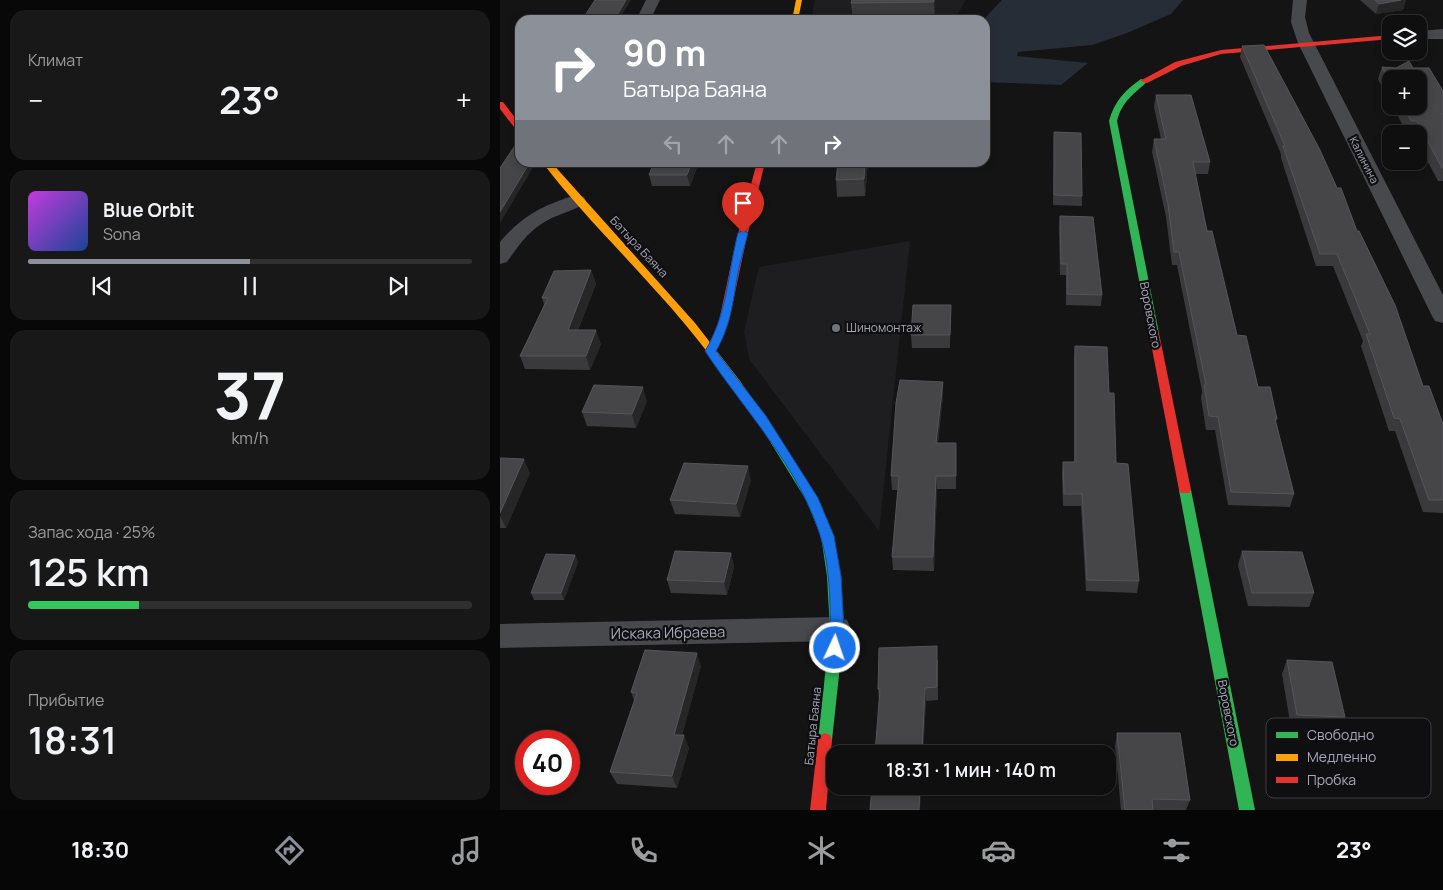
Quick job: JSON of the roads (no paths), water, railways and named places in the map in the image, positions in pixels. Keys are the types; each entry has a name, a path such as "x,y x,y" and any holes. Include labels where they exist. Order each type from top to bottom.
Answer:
{"street":[{"path":"646,15 653,0"},
{"path":"796,15 799,0"},
{"name":"Калинина","path":"1300,0 1297,15 1299,28 1443,316"},
{"path":"1427,35 1443,34"},
{"name":"Воровского","path":"1246,810 1112,121 1117,106 1127,93 1160,72 1198,57 1220,52 1382,38"},
{"path":"500,104 515,123"},
{"name":"Батыра Баяна","path":"550,167 577,201 661,291 711,351 762,419 812,498 827,536 834,576 837,630 818,810"},
{"path":"711,351 720,336 728,312 734,268 760,167"},
{"path":"500,258 516,233 530,221 554,208 577,201"},
{"name":"Искака Ибраева","path":"500,636 837,630"}],"place":[{"name":"Шиномонтаж","path":"836,328"}]}
